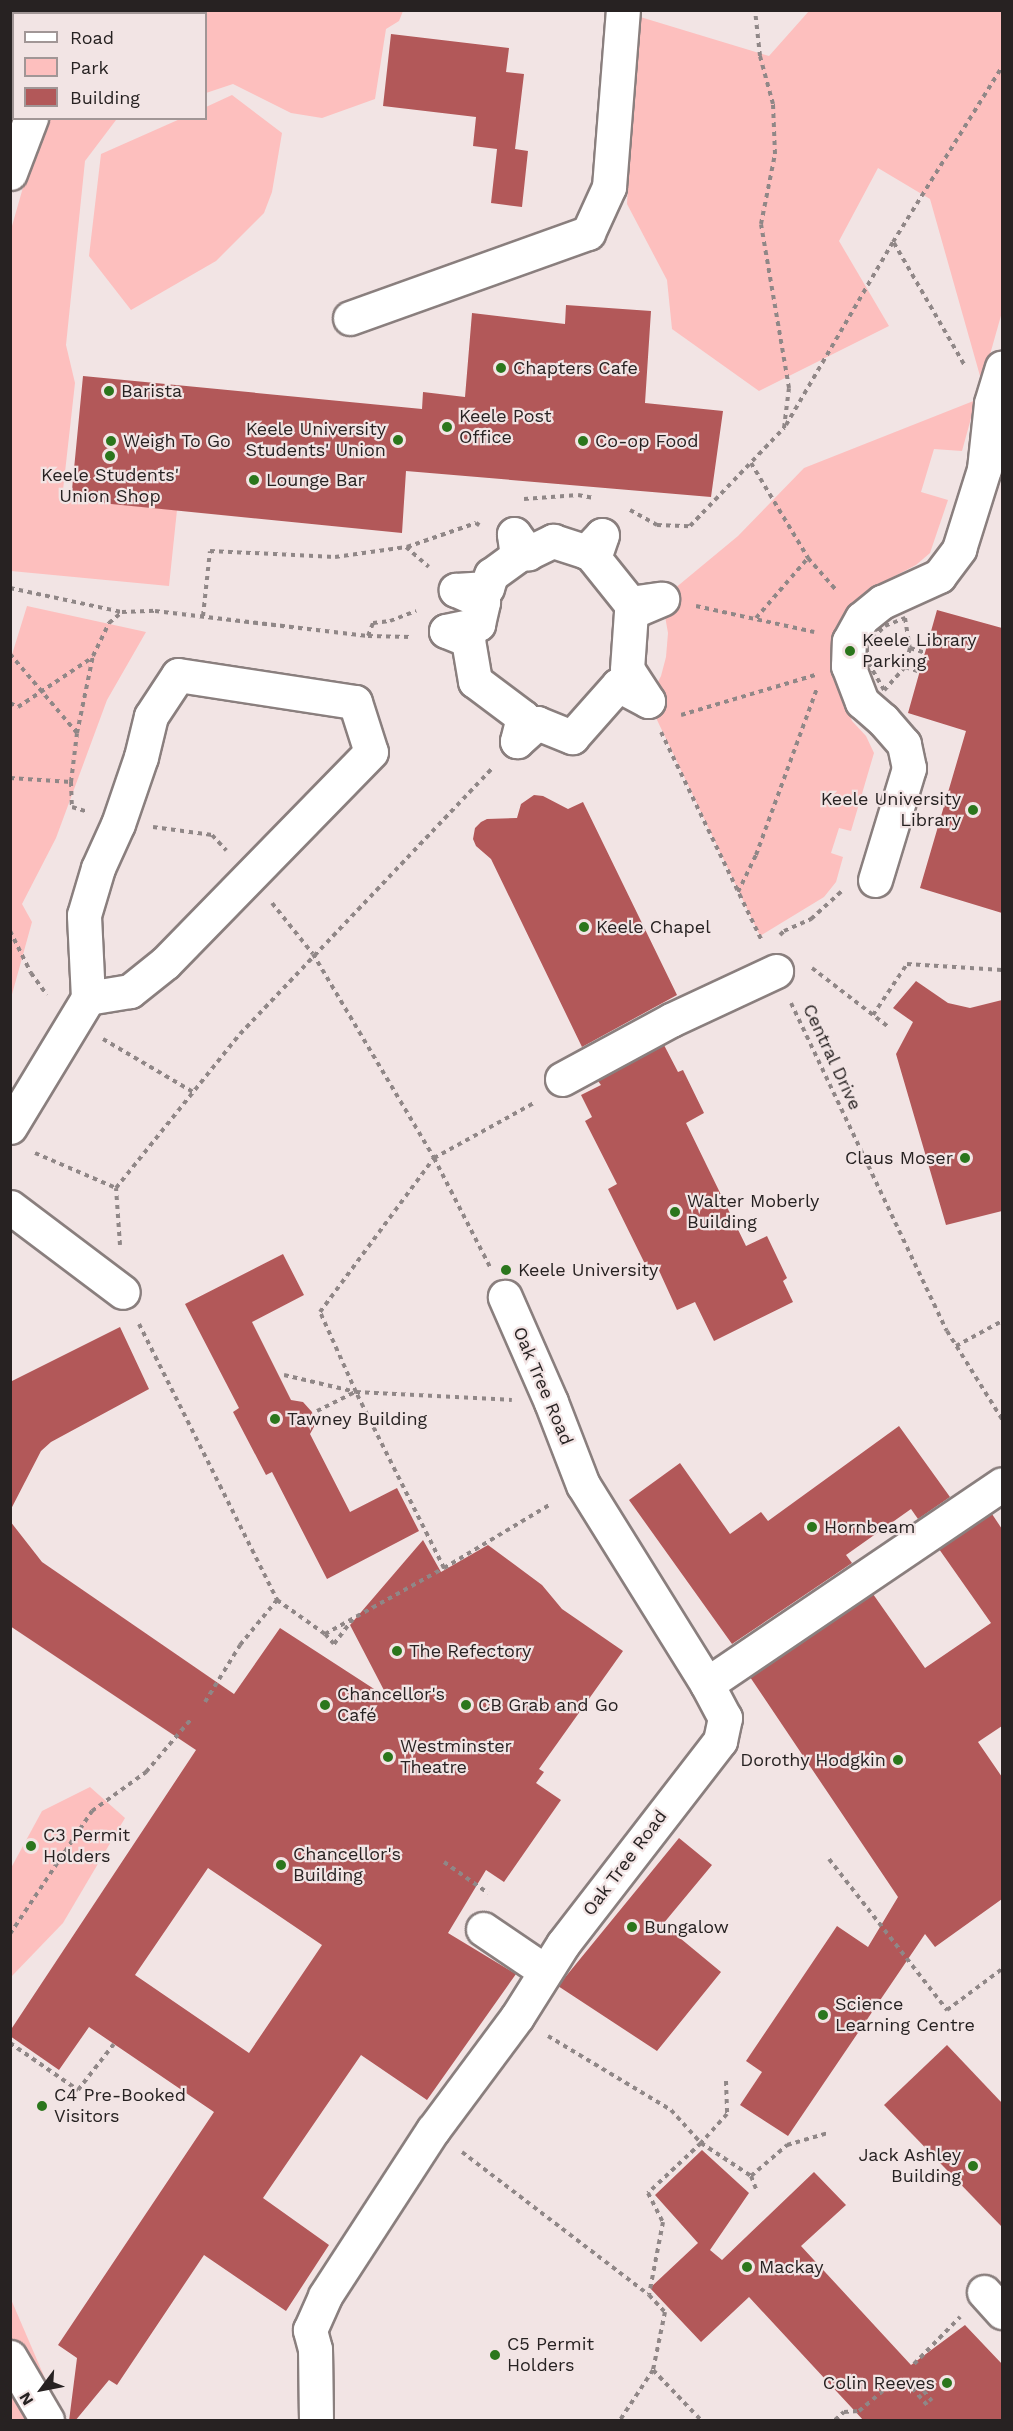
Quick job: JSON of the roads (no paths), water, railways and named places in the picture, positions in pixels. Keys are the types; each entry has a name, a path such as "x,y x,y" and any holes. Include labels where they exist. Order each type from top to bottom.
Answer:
{"street":[{"path":"350,318 588,233 609,187 623,10"},
{"path":"10,173 30,120"},
{"path":"875,880 909,768 904,744 883,720 862,702 850,649 882,602 939,576 959,549 984,469 991,403 1002,368"},
{"path":"514,534 528,553 553,541 586,552 602,535 594,558 630,603 662,599 632,612 627,669 652,712 618,685 572,737 537,723 517,741 523,717 475,681 468,640 446,631 478,624 483,602 456,590 487,588 490,575 517,556 514,534"},
{"path":"19,1138 88,998 84,915 98,868 118,824 152,716 178,675 355,702 371,752 165,963 130,991 88,998"},
{"path":"562,1079 781,959"},
{"path":"10,1207 123,1292"},
{"name":"Oak Tree Road","path":"316,2421 315,2349 310,2330 325,2296 433,2130 517,2017 545,1971 720,1741 725,1718 707,1684 583,1485 551,1402 505,1297"},
{"path":"707,1684 787,1632 1002,1484"},
{"path":"483,1929 545,1971"},
{"path":"10,2357 47,2421"}],"place":[{"name":"Chapters Cafe","path":"501,368"},
{"name":"Barista","path":"109,391"},
{"name":"Keele Post Office","path":"447,427"},
{"name":"Keele University Students' Union","path":"398,440"},
{"name":"Weigh To Go","path":"111,441"},
{"name":"Co-op Food","path":"583,441"},
{"name":"Keele Students' Union Shop","path":"110,456"},
{"name":"Lounge Bar","path":"254,480"},
{"name":"Keele Library Parking","path":"850,651"},
{"name":"Keele University Library","path":"973,810"},
{"name":"Keele Chapel","path":"584,927"},
{"name":"Claus Moser","path":"965,1158"},
{"name":"Walter Moberly Building","path":"675,1212"},
{"name":"Keele University","path":"506,1270"},
{"name":"Tawney Building","path":"275,1419"},
{"name":"Hornbeam","path":"812,1527"},
{"name":"The Refectory","path":"397,1651"},
{"name":"Chancellor's Café","path":"325,1705"},
{"name":"CB Grab and Go","path":"466,1705"},
{"name":"Westminster Theatre","path":"388,1757"},
{"name":"Dorothy Hodgkin","path":"898,1760"},
{"name":"C3 Permit Holders","path":"31,1846"},
{"name":"Chancellor's Building","path":"281,1865"},
{"name":"Bungalow","path":"632,1927"},
{"name":"Science Learning Centre","path":"823,2015"},
{"name":"C4 Pre-Booked Visitors","path":"42,2106"},
{"name":"Jack Ashley Building","path":"973,2166"},
{"name":"Mackay","path":"747,2267"},
{"name":"C5 Permit Holders","path":"495,2355"},
{"name":"Colin Reeves","path":"947,2383"}]}
